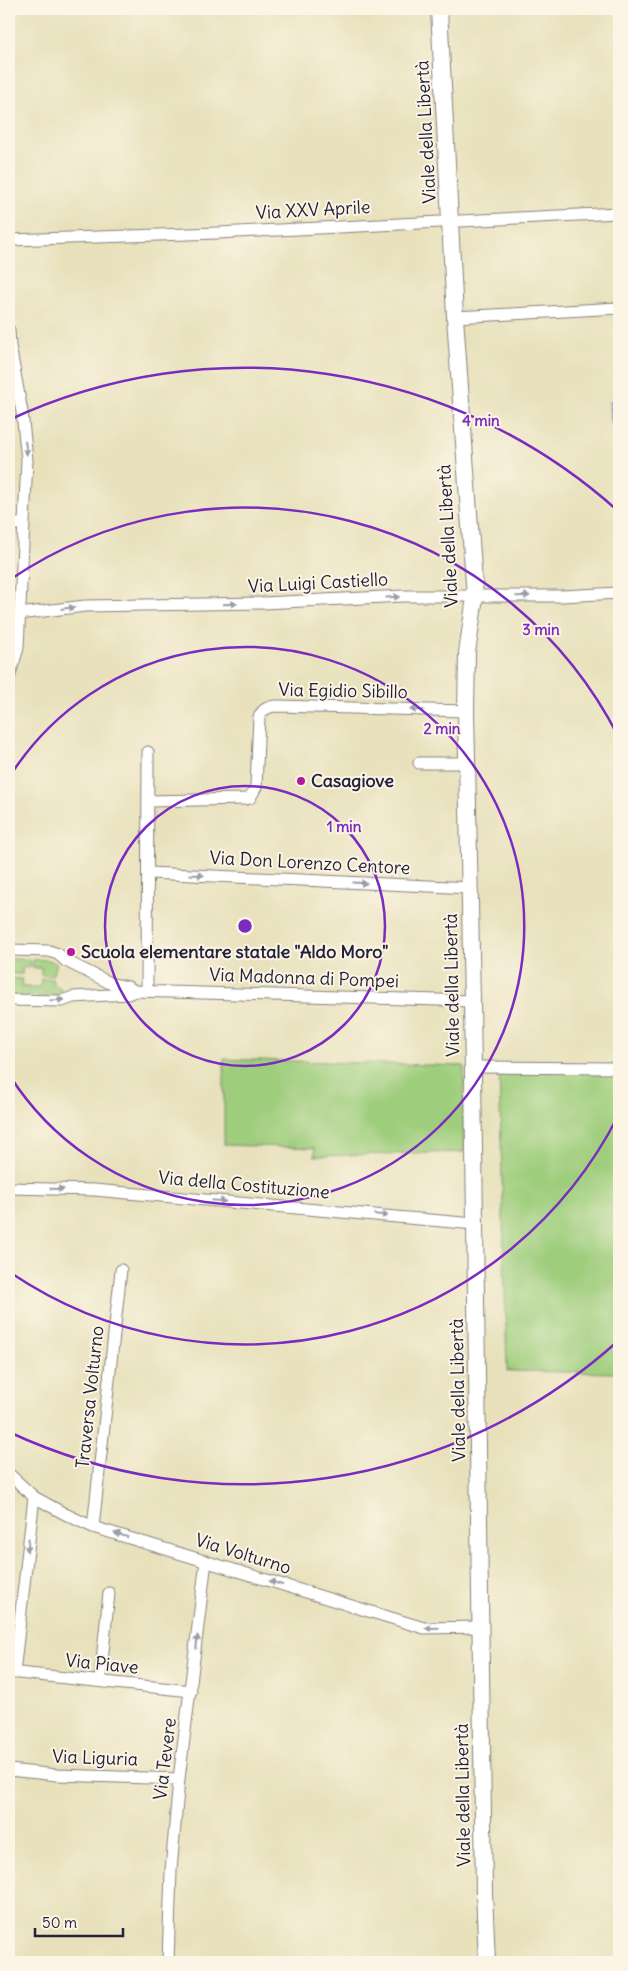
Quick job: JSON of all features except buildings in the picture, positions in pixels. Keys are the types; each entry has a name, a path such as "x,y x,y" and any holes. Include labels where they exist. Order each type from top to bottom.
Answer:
{"street":[{"name":"Viale della Libertà","path":"439,9 454,317 474,597 467,653 466,711 473,1067 484,1892 487,1962"},
{"name":"Via XXV Aprile","path":"9,240 218,233 450,220 619,214"},
{"path":"454,317 619,308"},
{"path":"9,330 10,346 22,412 27,460 18,648 9,678"},
{"path":"9,525 24,523"},
{"name":"Via Luigi Castiello","path":"20,614 85,606 263,603 404,596 562,596 619,593"},
{"name":"Via Egidio Sibillo","path":"148,801 246,800 250,798 256,788 262,749 258,717 262,710 276,706 466,711"},
{"path":"148,752 148,991"},
{"path":"419,763 467,762"},
{"name":"Via Don Lorenzo Centore","path":"149,873 470,888"},
{"path":"9,950 49,951 58,954 66,961 112,984 128,987 135,991"},
{"path":"9,1000 62,1001 73,997 128,994 135,991"},
{"name":"Via Madonna di Pompei","path":"135,991 472,1002"},
{"path":"473,1067 619,1068"},
{"name":"Via della Costituzione","path":"9,1188 94,1190 475,1224"},
{"name":"Traversa Volturno","path":"93,1527 121,1270"},
{"name":"Via Volturno","path":"9,1474 34,1497 93,1527 424,1628 481,1627"},
{"path":"12,1672 34,1497"},
{"name":"Via Tevere","path":"168,1962 171,1870 179,1779 206,1561"},
{"path":"100,1681 109,1594"},
{"name":"Via Piave","path":"12,1672 191,1691"},
{"name":"Via Liguria","path":"9,1770 57,1775 179,1779"}],"green space":[{"path":"9,959 30,959 31,967 23,967 22,974 12,974 9,967"},
{"path":"33,959 50,960 57,964 52,976 41,975 41,968 33,968"},
{"path":"11,978 22,979 23,987 40,987 41,979 52,979 55,985 61,988 60,997 9,996"},
{"path":"224,1059 464,1066 464,1152 314,1156 315,1148 224,1145"},
{"path":"499,1067 619,1068 619,1373 507,1371"}],"water":[{"path":"619,400 619,422 611,423 610,401"}],"place":[{"name":"Casagiove","path":"301,781"},
{"name":"Scuola elementare statale \"Aldo Moro\"","path":"71,952"}]}
